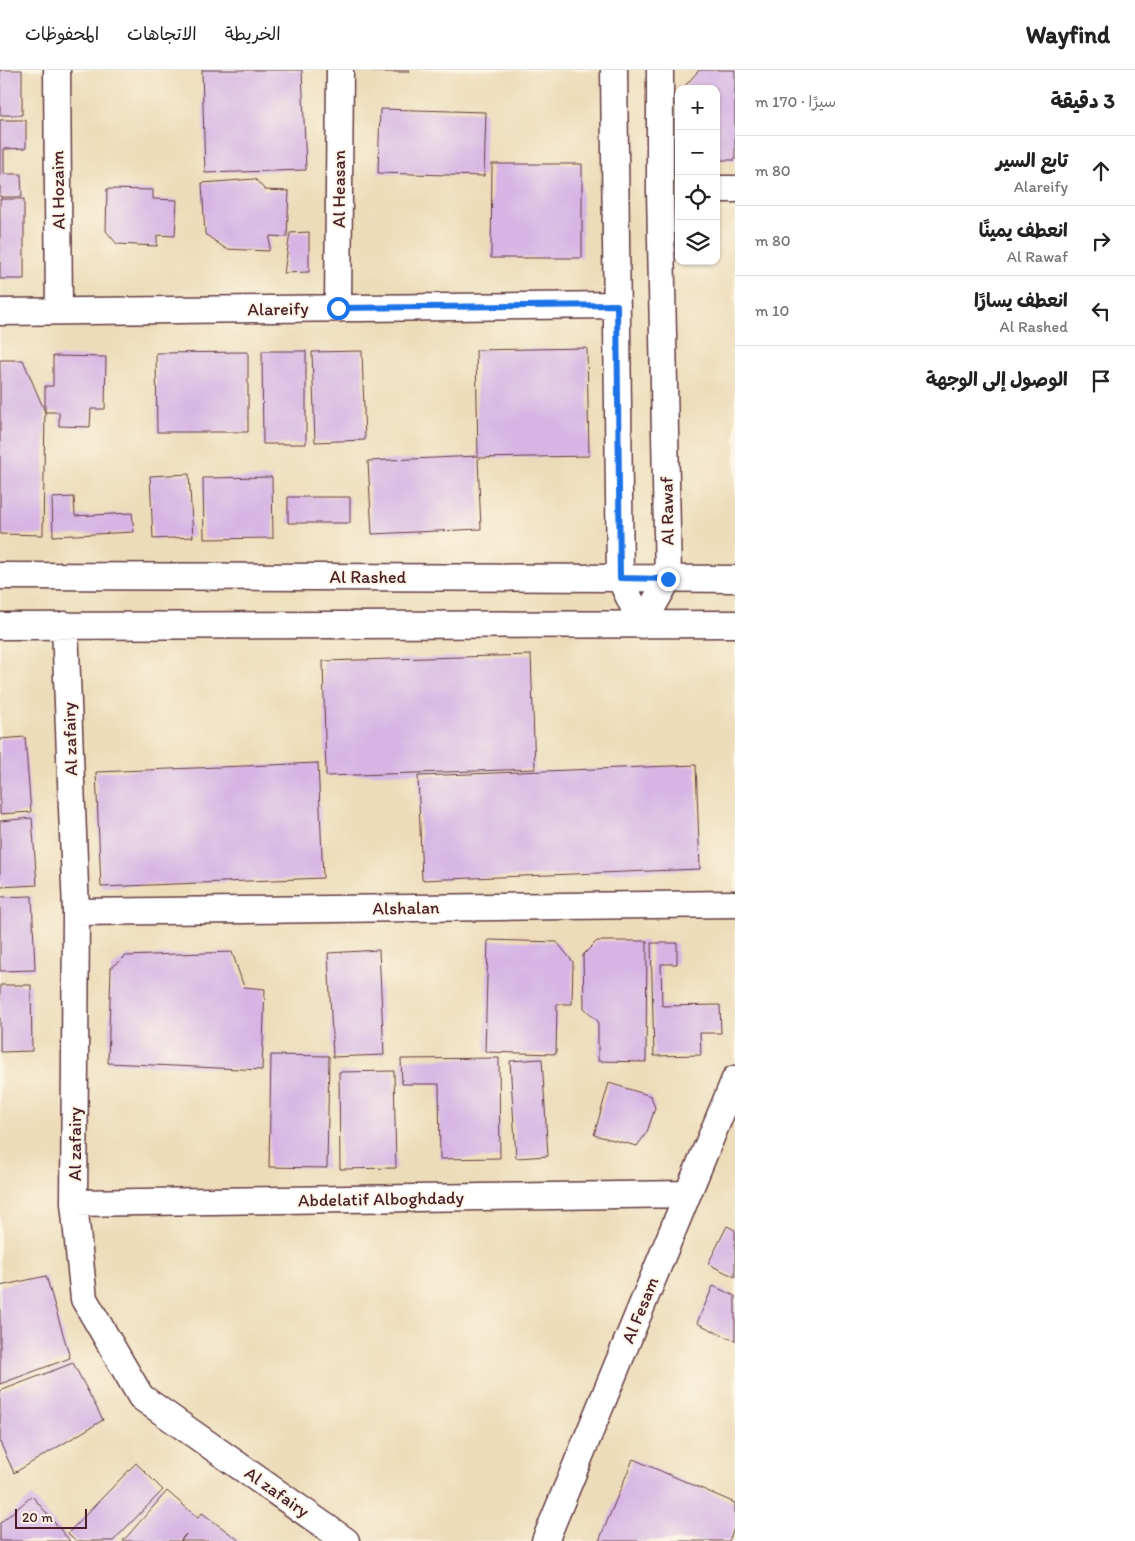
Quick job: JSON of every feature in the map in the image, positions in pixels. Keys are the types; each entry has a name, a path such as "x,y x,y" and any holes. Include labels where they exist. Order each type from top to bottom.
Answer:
{"street":[{"name":"Al Hozaim","path":"57,70 59,311"},
{"name":"Al Heasan","path":"338,308 340,70"},
{"path":"614,70 620,578 642,625"},
{"name":"Al Rawaf","path":"660,70 669,190 668,579"},
{"path":"720,189 735,189"},
{"name":"Alareify","path":"0,312 617,305"},
{"name":"Al Rashed","path":"0,576 735,580"},
{"path":"642,625 668,579"},
{"path":"0,626 735,624"},
{"name":"Al zafairy","path":"65,625 76,912 74,1203 84,1299 141,1397 346,1541"},
{"name":"Alshalan","path":"76,912 735,904"},
{"name":"Al Fesam","path":"545,1541 735,1078"},
{"name":"Abdelatif Alboghdady","path":"74,1203 687,1194"}],"building":[{"path":"0,70 22,70 22,115 0,115"},
{"path":"202,70 302,70 306,170 205,173"},
{"path":"375,70 409,70 409,72 375,72"},
{"path":"699,70 735,70 735,160 720,160 720,85 686,85"},
{"path":"380,109 486,112 484,176 378,173"},
{"path":"0,120 26,120 26,148 4,149 4,174 21,174 22,197 0,197"},
{"path":"492,164 582,164 582,258 491,258"},
{"path":"255,179 265,190 289,191 287,237 270,236 269,251 226,249 205,234 202,183"},
{"path":"107,189 153,190 153,199 177,200 175,236 157,235 157,246 117,244 106,231"},
{"path":"0,199 24,199 24,279 0,279"},
{"path":"309,232 309,272 284,273 290,233"},
{"path":"587,348 589,456 478,458 481,529 372,534 368,461 478,456 476,350"},
{"path":"262,351 306,351 306,444 263,444"},
{"path":"362,351 365,440 315,442 312,352"},
{"path":"248,352 248,432 157,432 156,353"},
{"path":"53,356 106,357 105,409 91,409 90,427 59,426 59,412 45,412 45,386 53,386"},
{"path":"0,360 23,360 45,412 43,535 0,534"},
{"path":"189,474 193,537 153,539 150,476"},
{"path":"272,477 273,538 204,539 203,478"},
{"path":"74,497 75,516 132,513 134,532 53,536 52,498"},
{"path":"288,497 350,497 350,523 288,523"},
{"path":"531,655 535,769 326,776 323,661"},
{"path":"25,737 31,812 0,814 0,739"},
{"path":"318,763 323,878 101,887 96,772"},
{"path":"696,765 700,869 422,880 418,776"},
{"path":"32,818 37,885 0,887 0,821"},
{"path":"32,896 35,970 0,971 0,897"},
{"path":"488,940 557,942 573,962 572,1004 557,1004 556,1054 485,1052"},
{"path":"597,941 647,941 646,1062 598,1061 598,1021 584,1008 583,955"},
{"path":"651,943 677,943 677,964 661,964 662,1006 720,1005 721,1033 700,1033 701,1055 654,1056"},
{"path":"379,950 384,1055 333,1057 328,953"},
{"path":"232,952 244,987 265,989 262,1070 108,1063 111,968 126,956"},
{"path":"0,985 31,985 32,1051 0,1052"},
{"path":"271,1055 329,1056 327,1168 269,1167"},
{"path":"499,1058 500,1158 440,1159 439,1084 402,1084 401,1059"},
{"path":"542,1059 548,1156 516,1158 510,1061"},
{"path":"394,1071 396,1168 340,1169 339,1072"},
{"path":"609,1083 651,1096 655,1108 647,1132 637,1146 594,1135"},
{"path":"727,1226 735,1230 735,1277 708,1264"},
{"path":"46,1276 70,1358 0,1384 0,1286"},
{"path":"713,1286 735,1296 735,1341 697,1323"},
{"path":"73,1363 103,1420 14,1473 0,1442 0,1391"},
{"path":"633,1459 735,1503 735,1526 729,1541 599,1541"},
{"path":"136,1463 163,1490 113,1541 76,1541 68,1533"},
{"path":"167,1491 198,1518 202,1513 240,1541 181,1541 186,1534 180,1541 123,1541"},
{"path":"32,1496 70,1541 0,1541 0,1523"}],"route":[{"path":"338,308 617,305 620,578 668,579"}]}
